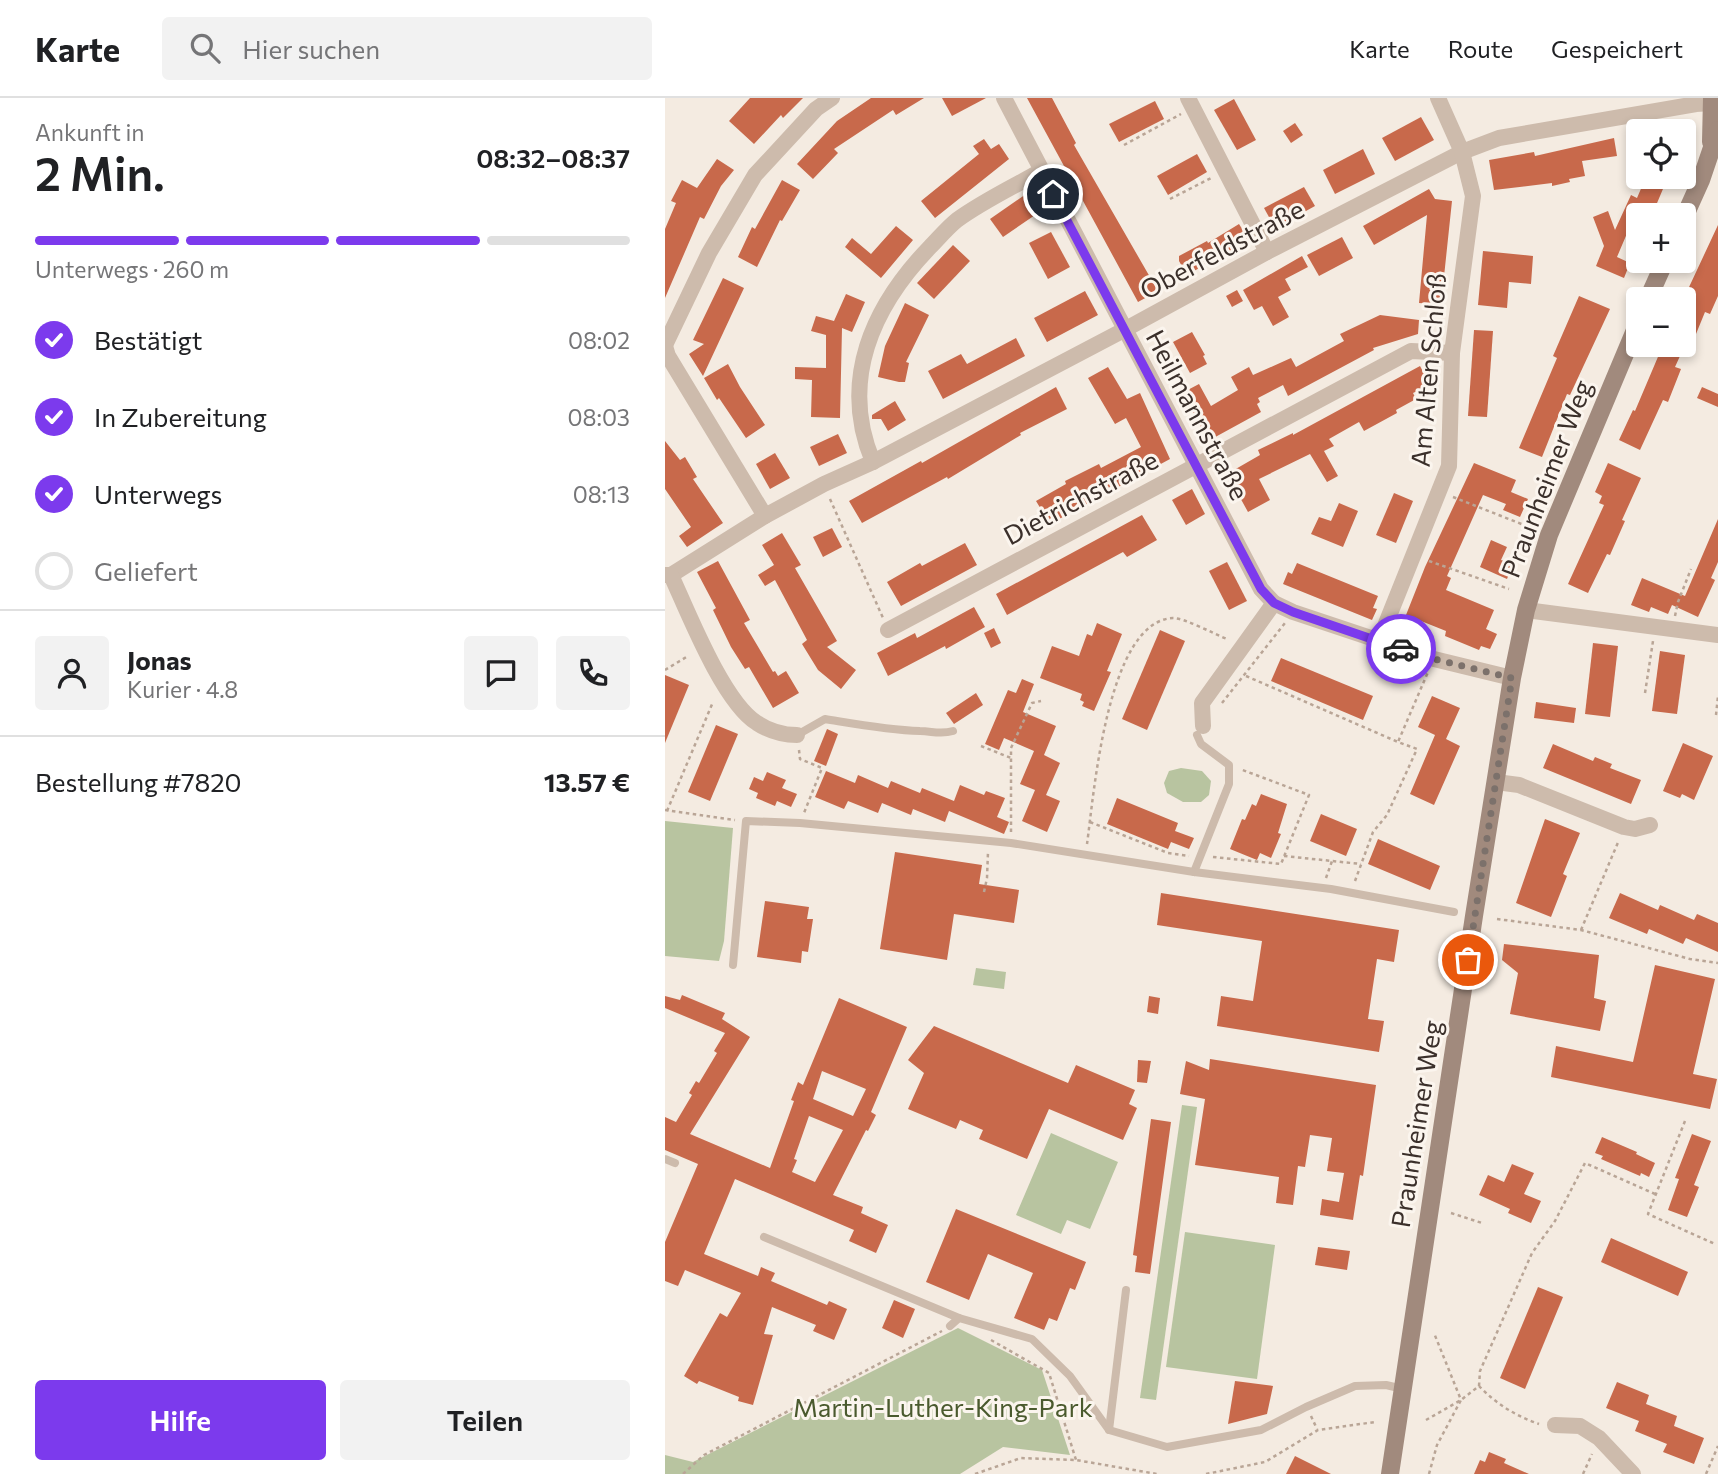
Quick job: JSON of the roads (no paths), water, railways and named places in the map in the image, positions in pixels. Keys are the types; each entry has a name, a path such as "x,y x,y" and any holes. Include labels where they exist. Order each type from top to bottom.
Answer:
{"main road":[{"path":"1710,153 1712,101"},
{"path":"1691,203 1718,130"},
{"name":"Praunheimer Weg","path":"1390,1474 1512,678 1526,610 1549,534 1626,351"}],"street":[{"path":"765,516 668,356 665,345 709,253 755,175 815,109 832,98"},
{"name":"Heilmannstraße","path":"1004,98 1261,589 1274,603 1293,612 1434,659 1512,678"},
{"name":"Am Alten Schloß","path":"1379,641 1449,466 1452,353 1472,196 1462,152 1438,98"},
{"name":"Oberfeldstraße","path":"797,735 783,735 755,722 728,692 668,575 824,484 873,462 1267,252 1462,152 1499,138 1712,101"},
{"path":"1190,103 1267,252"},
{"path":"873,462 864,440 860,388 865,348 882,307 912,266 955,222 1041,171"},
{"name":"Dietrichstraße","path":"888,630 1411,351 1452,353"},
{"path":"1200,730 1202,703 1274,603"},
{"path":"1526,610 1718,635"},
{"path":"1496,782 1519,785 1624,827 1635,829 1650,825"},
{"path":"1547,1424 1580,1426 1599,1438 1633,1474"}],"lane":[{"path":"797,735 825,719 901,731 941,734 953,731"},
{"path":"1194,872 1229,784 1229,765 1201,744 1200,730"},
{"path":"733,965 745,821 800,823 1011,843 1194,872 1350,892 1454,912"},
{"path":"665,1159 675,1163"},
{"path":"764,1237 959,1318 1032,1339 1070,1376 1109,1430 1167,1447 1261,1430 1355,1386 1385,1385 1403,1389"},
{"path":"1109,1430 1126,1290"},
{"path":"950,1326 959,1318"}],"park label":[{"name":"Martin-Luther-King-Park","path":"943,1408"}]}
